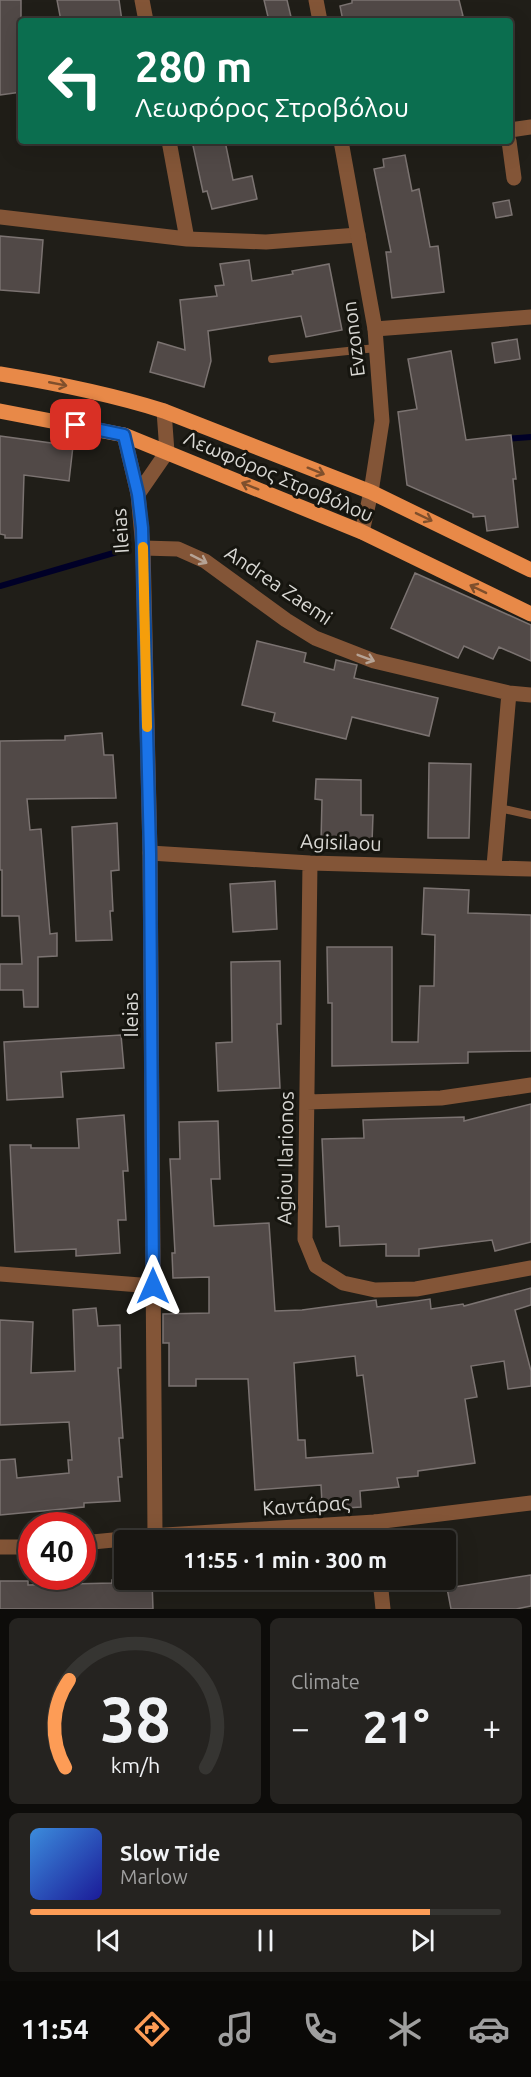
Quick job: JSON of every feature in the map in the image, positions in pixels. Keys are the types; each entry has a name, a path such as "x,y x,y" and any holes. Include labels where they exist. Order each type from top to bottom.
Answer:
{"main road":[{"name":"Λεωφόρος Στροβόλου","path":"0,374 132,400 164,411 371,492 531,570"},
{"name":"Λεωφόρος Στροβόλου","path":"0,411 124,435 362,532 531,614"}],"street":[{"path":"142,0 145,18"},
{"path":"316,0 319,18"},
{"path":"513,130 531,127"},
{"path":"170,144 187,239"},
{"name":"Evzonon","path":"342,144 375,329 382,421 362,532"},
{"path":"508,144 514,178"},
{"path":"0,218 187,239 266,242 358,235"},
{"path":"375,329 531,317"},
{"path":"164,411 167,452"},
{"name":"Ileias","path":"124,435 138,494 143,548 150,853 155,1530"},
{"name":"Ileias","path":"138,494 167,452"},
{"name":"Andrea Zaemi","path":"143,548 178,549 205,561 286,620 315,638 374,661 508,693 531,695"},
{"path":"494,866 508,693"},
{"name":"Agisilaou","path":"150,853 310,863 494,866 531,869"},
{"name":"Agiou Ilarionos","path":"310,863 305,1239 316,1266 343,1283 375,1290 416,1289 531,1269"},
{"path":"307,1102 441,1098 531,1084"},
{"path":"0,1274 153,1286"},
{"name":"Καντάρας","path":"249,1530 375,1522 531,1503"},
{"path":"375,1522 376,1530"},
{"name":"Καντάρας","path":"96,1541 114,1539"},
{"path":"0,1547 18,1547"},
{"path":"381,1590 383,1609"}],"lane":[{"path":"272,359 376,348"},
{"path":"499,808 531,815"}],"building":[{"path":"0,0 21,0 21,18 18,18 18,92 0,95"},
{"path":"57,0 119,0 122,18 60,18"},
{"path":"264,0 287,0 291,18 268,18"},
{"path":"352,0 459,0 463,16 456,18 342,18 340,6 352,3"},
{"path":"193,144 226,144 233,180 252,176 257,199 212,209 207,191 203,192"},
{"path":"405,155 412,191 419,189 430,247 438,246 444,292 392,298 386,252 391,252 374,169 384,167 383,159"},
{"path":"509,200 512,215 496,218 493,203"},
{"path":"0,236 43,240 39,293 0,290"},
{"path":"249,260 252,281 293,274 292,271 329,264 342,330 306,337 301,316 208,331 211,361 204,387 150,372 158,342 185,350 180,300 217,296 215,286 224,285 220,264"},
{"path":"517,339 520,359 495,363 492,343"},
{"path":"451,351 466,440 511,435 518,527 487,531 485,516 473,517 473,514 407,485 398,412 417,409 408,359"},
{"path":"0,436 73,446 69,481 24,475 22,538 5,538 5,535 0,534"},
{"path":"415,573 531,625 531,661 499,647 493,659 464,646 458,658 391,628"},
{"path":"257,641 306,653 304,662 334,670 336,660 357,665 354,678 438,698 429,736 352,717 346,739 273,721 275,713 242,705"},
{"path":"102,733 104,755 113,755 116,798 27,799 30,830 41,829 50,934 57,933 57,956 38,957 38,1007 24,1007 23,990 0,990 0,964 22,964 19,916 2,916 0,741 65,740 65,736"},
{"path":"429,763 471,764 469,838 428,838"},
{"path":"316,779 361,780 361,815 373,815 372,843 321,842 322,800 315,799"},
{"path":"117,823 119,870 111,871 112,940 76,941 72,827"},
{"path":"275,881 277,929 233,932 230,884"},
{"path":"424,888 469,890 468,913 531,915 531,1051 468,1052 468,1063 332,1066 332,1003 328,1003 327,947 392,947 392,1042 418,1042 420,986 434,986 435,935 422,934"},
{"path":"280,961 281,1024 277,1024 280,1088 218,1091 216,1043 232,1042 231,962"},
{"path":"121,1035 124,1068 61,1072 63,1097 7,1100 4,1042"},
{"path":"531,1104 531,1242 495,1251 492,1240 419,1249 419,1256 386,1256 386,1244 340,1246 339,1226 326,1227 322,1139 364,1138 363,1120 464,1117 464,1121"},
{"path":"124,1115 128,1171 123,1171 126,1220 118,1220 120,1253 76,1256 76,1249 15,1252 10,1145 31,1145 31,1148 79,1148 77,1119"},
{"path":"218,1121 220,1179 211,1179 214,1226 269,1223 275,1311 302,1310 376,1300 377,1307 430,1299 431,1309 463,1304 464,1306 531,1288 531,1305 515,1310 531,1371 531,1386 508,1389 504,1361 471,1366 477,1397 465,1399 475,1463 418,1471 418,1476 397,1478 399,1487 360,1491 361,1507 330,1509 330,1502 322,1503 321,1485 255,1490 248,1379 196,1379 196,1386 169,1386 169,1343 163,1343 163,1314 209,1313 209,1277 173,1278 172,1253 175,1253 170,1159 180,1159 179,1122","holes":["355,1356 357,1376 363,1375 373,1453 306,1458 305,1440 298,1440 294,1363"]},
{"path":"96,1308 98,1326 120,1325 121,1368 118,1368 123,1438 119,1438 122,1477 118,1477 120,1501 84,1503 84,1507 0,1515 0,1460 15,1459 17,1478 69,1473 68,1460 72,1460 69,1422 0,1425 0,1320 33,1322 31,1373 75,1371 73,1310"},
{"path":"531,1575 531,1606 516,1609 451,1609 447,1590 456,1590 456,1587"},
{"path":"114,1580 114,1590 152,1590 153,1609 0,1609 0,1581 18,1581 18,1590 96,1590 96,1583 112,1583"}],"waterway":[{"path":"505,439 531,437"},
{"path":"0,586 117,552"}],"slow traffic":[{"path":"143,547 147,727"}],"route":[{"path":"76,425 124,435 138,494 142,528 150,853 153,1286"}]}
